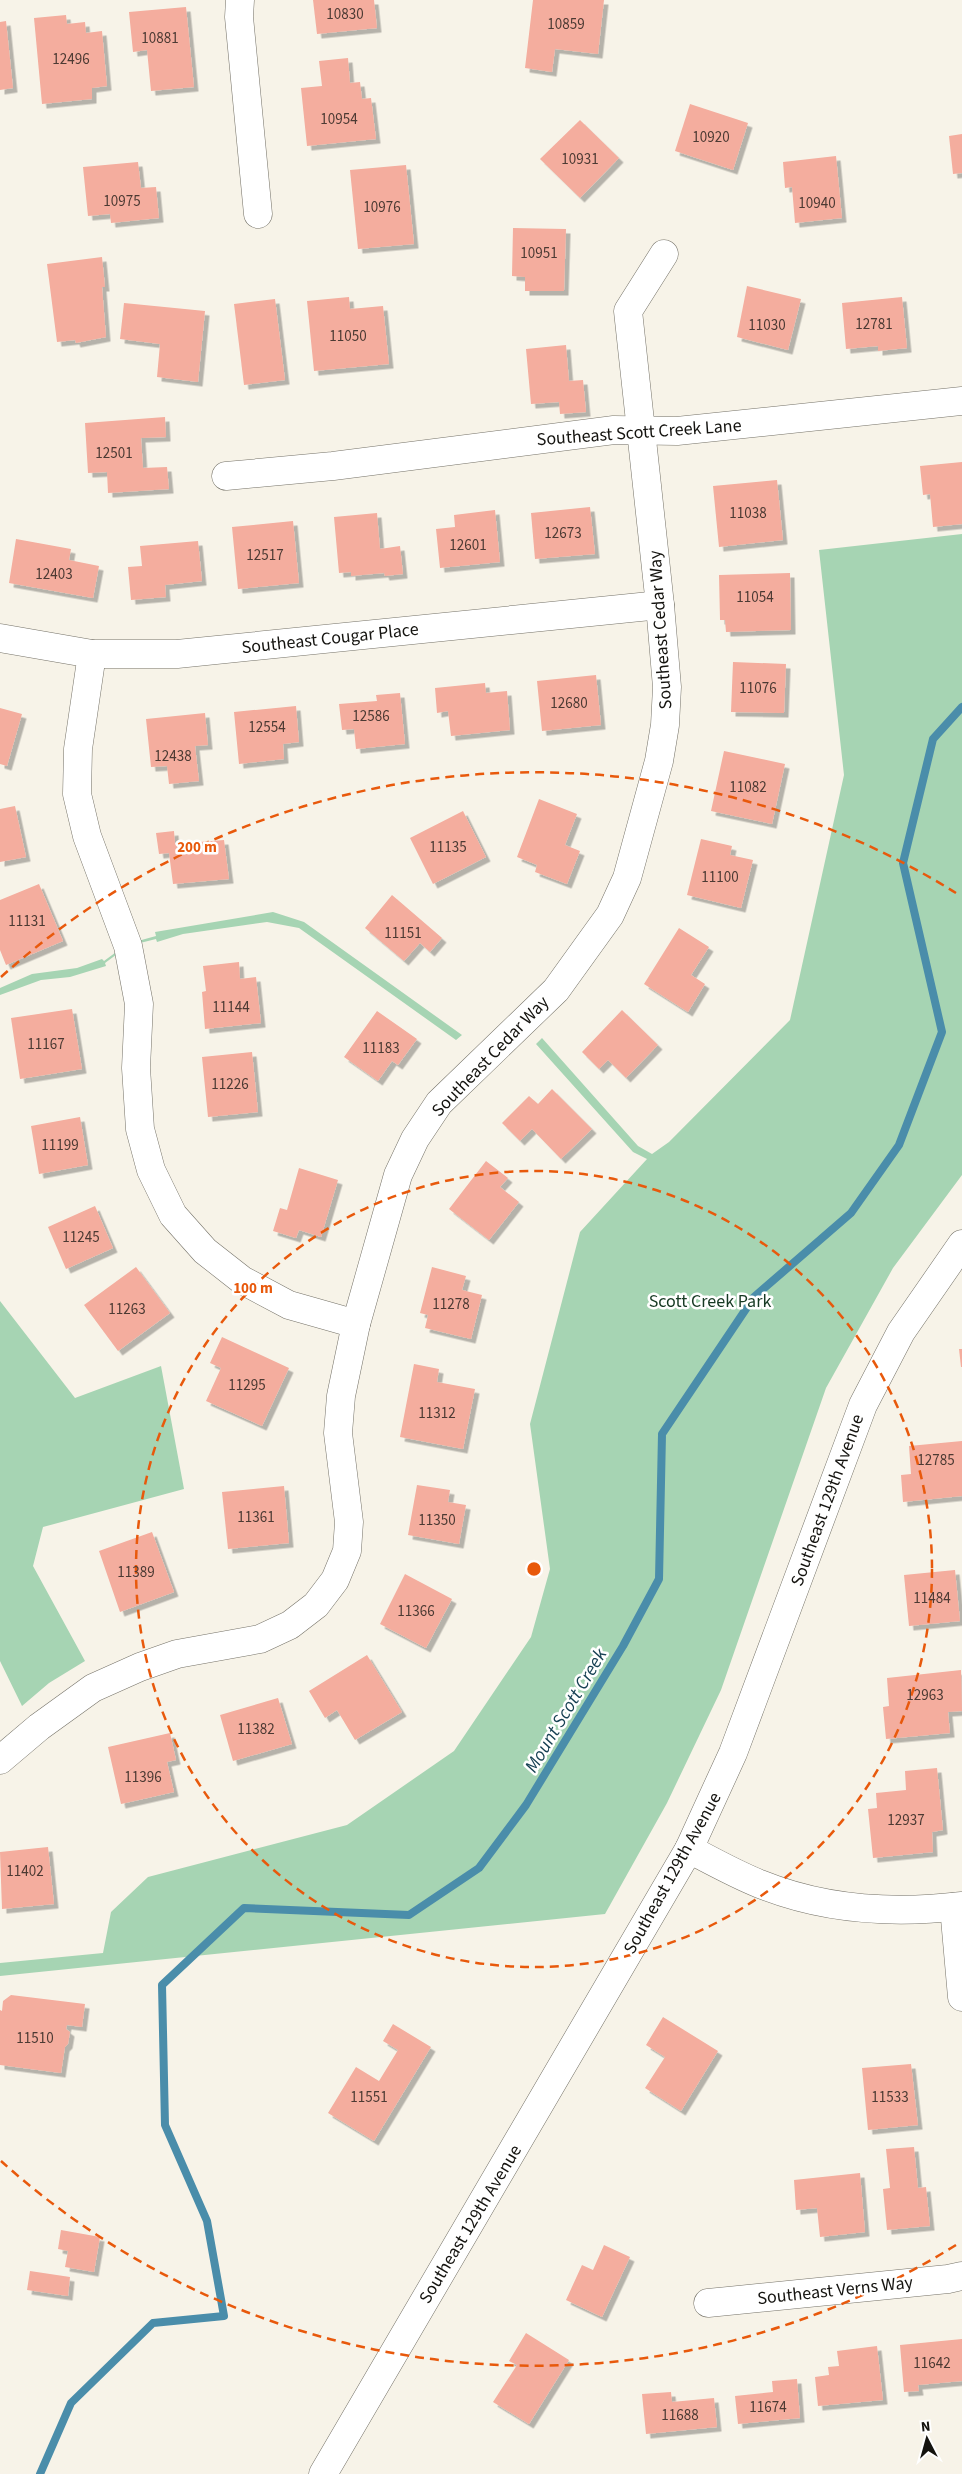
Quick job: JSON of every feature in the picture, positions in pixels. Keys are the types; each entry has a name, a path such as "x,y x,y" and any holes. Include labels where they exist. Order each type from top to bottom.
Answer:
{"street":[{"path":"240,0 239,17 258,214"},
{"name":"Southeast Cedar Way","path":"0,1760 38,1727 93,1688 140,1667 177,1654 260,1639 290,1625 316,1605 335,1580 347,1551 349,1522 338,1433 341,1396 356,1324 398,1175 415,1139 439,1103 556,990 610,915 627,878 659,762 665,725 667,687 628,310 664,254"},
{"name":"Southeast Scott Creek Lane","path":"226,476 333,466 614,430 677,431 962,401"},
{"name":"Southeast Cougar Place","path":"0,638 92,654 177,654 660,605"},
{"path":"92,654 78,750 77,794 87,836 128,946 139,1004 136,1077 140,1129 151,1170 173,1214 205,1251 242,1280 289,1305 356,1324"},
{"name":"Southeast 129th Avenue","path":"323,2474 688,1849 733,1753 863,1405 901,1332 962,1244"},
{"path":"688,1849 760,1884 810,1900 882,1910 958,1907 962,1996"},
{"name":"Southeast Verns Way","path":"708,2303 948,2279 962,2276"}],"green space":[{"name":"Scott Creek Park","path":"962,534 962,1175 893,1268 826,1388 721,1690 667,1803 605,1914 0,1976 0,1963 103,1953 111,1912 148,1877 347,1825 454,1751 531,1637 550,1569 530,1424 580,1232 647,1159 633,1152 536,1044 542,1038 638,1146 652,1154 669,1142 790,1020 844,775 819,550"},
{"path":"273,912 304,922 462,1035 456,1040 299,928 267,922 183,934 157,942 156,939 128,946 105,963 106,966 70,977 41,980 0,995 0,988 32,974 77,968 102,959 104,961 127,944 156,936 155,932"},
{"path":"0,1301 75,1398 161,1366 184,1489 43,1527 33,1566 85,1661 49,1683 22,1706 0,1661"}],"building":[{"path":"313,0 374,0 377,28 317,34"},
{"path":"533,0 604,0 598,54 555,49 552,72 525,68"},
{"path":"186,7 194,87 151,91 147,50 133,52 129,12"},
{"path":"66,15 67,24 85,22 86,33 102,31 107,86 92,88 92,99 42,104 34,18"},
{"path":"6,21 13,88 0,90 0,22"},
{"path":"348,58 350,83 360,82 362,99 371,98 376,139 307,146 301,88 322,86 319,61"},
{"path":"690,104 748,123 733,170 675,151"},
{"path":"580,120 619,158 580,198 540,159"},
{"path":"962,134 962,173 953,174 949,136"},
{"path":"836,156 842,218 795,223 792,187 785,188 783,162"},
{"path":"138,162 141,188 156,187 159,218 111,223 110,214 88,216 83,167"},
{"path":"406,165 414,244 358,249 350,170"},
{"path":"513,228 566,229 564,291 525,291 525,277 512,276"},
{"path":"102,257 106,337 76,343 75,340 57,342 47,264"},
{"path":"747,286 801,299 788,350 737,337"},
{"path":"349,297 350,309 383,306 389,364 314,371 307,301"},
{"path":"902,297 907,348 878,351 878,346 846,349 842,303"},
{"path":"275,299 285,380 244,385 234,304"},
{"path":"124,303 205,311 198,382 157,377 160,344 120,339"},
{"path":"566,345 569,381 583,380 586,412 560,414 559,402 531,404 526,349"},
{"path":"165,417 166,437 141,438 143,468 167,467 169,489 108,493 107,472 88,473 85,423"},
{"path":"962,462 962,524 933,527 930,494 923,495 920,466"},
{"path":"777,480 783,540 719,547 713,486"},
{"path":"590,507 595,554 535,559 531,513"},
{"path":"495,510 500,562 440,568 436,529 455,527 454,515"},
{"path":"377,513 380,549 400,546 403,574 385,576 384,573 351,576 351,572 339,573 334,517"},
{"path":"293,521 299,583 238,589 232,527"},
{"path":"16,539 71,549 69,560 99,566 93,598 9,583"},
{"path":"198,541 202,581 165,585 166,597 131,600 128,567 142,566 140,546"},
{"path":"790,573 791,630 726,632 725,620 720,620 719,575"},
{"path":"733,662 786,664 784,713 731,712"},
{"path":"596,675 601,725 542,731 537,681"},
{"path":"485,683 486,693 507,691 510,730 451,736 448,711 437,713 435,688"},
{"path":"400,693 405,744 356,749 354,729 342,730 339,704 377,701 376,695"},
{"path":"296,706 299,742 283,744 284,759 239,764 234,712"},
{"path":"0,708 22,714 7,766 0,764"},
{"path":"205,713 208,745 195,746 199,781 169,784 167,766 151,767 146,719"},
{"path":"724,751 785,764 772,824 711,811"},
{"path":"539,799 577,814 565,845 580,851 567,884 535,872 537,865 517,857"},
{"path":"15,806 26,857 0,862 0,809"},
{"path":"463,811 486,857 433,884 410,838"},
{"path":"174,831 175,844 224,840 229,879 173,884 169,853 159,854 156,833"},
{"path":"701,839 732,846 730,855 753,860 741,908 687,895"},
{"path":"39,884 63,941 6,965 0,950 0,900"},
{"path":"392,895 442,938 430,952 420,943 404,961 365,928"},
{"path":"679,928 709,947 691,975 705,984 688,1012 644,984"},
{"path":"239,962 240,979 256,977 261,1023 205,1029 202,992 206,991 203,966"},
{"path":"72,1009 82,1069 20,1079 11,1018"},
{"path":"622,1010 658,1045 626,1078 608,1060 599,1069 582,1052"},
{"path":"377,1011 417,1039 398,1065 392,1061 378,1081 344,1057"},
{"path":"252,1052 258,1112 208,1117 202,1057"},
{"path":"552,1089 592,1129 561,1159 532,1129 520,1141 502,1123 529,1096 538,1104"},
{"path":"80,1117 88,1165 39,1174 31,1126"},
{"path":"486,1161 508,1178 500,1187 519,1202 489,1240 449,1209"},
{"path":"299,1168 338,1180 321,1237 299,1230 296,1238 273,1231 280,1208 287,1210"},
{"path":"95,1206 113,1248 66,1269 48,1227"},
{"path":"136,1267 170,1313 118,1351 84,1305"},
{"path":"432,1267 466,1276 462,1290 482,1295 471,1339 425,1328 428,1315 420,1313"},
{"path":"222,1337 289,1368 262,1426 206,1401 221,1368 210,1363"},
{"path":"959,1349 962,1349 962,1367 961,1367"},
{"path":"414,1364 439,1369 437,1382 475,1389 463,1449 400,1437"},
{"path":"962,1441 962,1496 903,1502 901,1475 911,1474 909,1446"},
{"path":"417,1485 450,1490 448,1502 466,1505 459,1544 408,1535"},
{"path":"284,1486 289,1543 228,1549 222,1492"},
{"path":"152,1532 174,1592 120,1612 99,1551"},
{"path":"955,1570 960,1621 909,1626 904,1575"},
{"path":"405,1574 452,1599 426,1648 380,1624"},
{"path":"367,1655 402,1712 355,1740 337,1710 325,1718 309,1691"},
{"path":"961,1670 962,1711 948,1712 950,1733 886,1739 883,1707 889,1706 887,1678"},
{"path":"278,1698 292,1744 233,1761 220,1715"},
{"path":"170,1733 176,1760 167,1762 174,1792 121,1804 108,1747"},
{"path":"937,1768 943,1830 932,1832 933,1852 873,1858 868,1809 877,1808 876,1793 906,1790 905,1771"},
{"path":"48,1847 54,1904 2,1909 0,1852"},
{"path":"11,1995 85,2004 82,2027 67,2025 66,2029 70,2032 68,2044 65,2047 61,2073 0,2065 0,2010 2,2011 3,2001"},
{"path":"663,2017 718,2051 681,2111 645,2088 665,2057 646,2045"},
{"path":"393,2024 431,2047 374,2141 328,2113 356,2067 379,2081 398,2050 383,2041"},
{"path":"911,2064 918,2125 868,2130 862,2068"},
{"path":"914,2147 918,2188 926,2187 930,2226 887,2230 883,2189 890,2188 886,2149"},
{"path":"860,2173 865,2232 820,2237 817,2208 796,2210 794,2180"},
{"path":"61,2230 100,2237 94,2272 65,2267 68,2251 58,2249"},
{"path":"604,2245 630,2257 602,2317 566,2300 582,2265 593,2270"},
{"path":"30,2271 70,2277 68,2296 27,2290"},
{"path":"526,2333 569,2360 529,2424 493,2402 517,2365 509,2361"},
{"path":"962,2339 962,2381 918,2385 919,2391 904,2392 900,2345"},
{"path":"877,2346 883,2400 818,2406 815,2377 829,2375 828,2367 839,2366 837,2351"},
{"path":"797,2379 800,2418 738,2424 735,2396 773,2392 772,2381"},
{"path":"671,2392 672,2402 714,2398 717,2427 646,2434 642,2394"}],"waterway":[{"name":"Mount Scott Creek","path":"40,2474 71,2403 153,2323 224,2316 207,2221 165,2125 162,1985 244,1908 409,1915 479,1868 526,1805 623,1646 659,1579 662,1434 754,1297 851,1213 899,1145 942,1032 903,863 933,739 962,707"}]}
